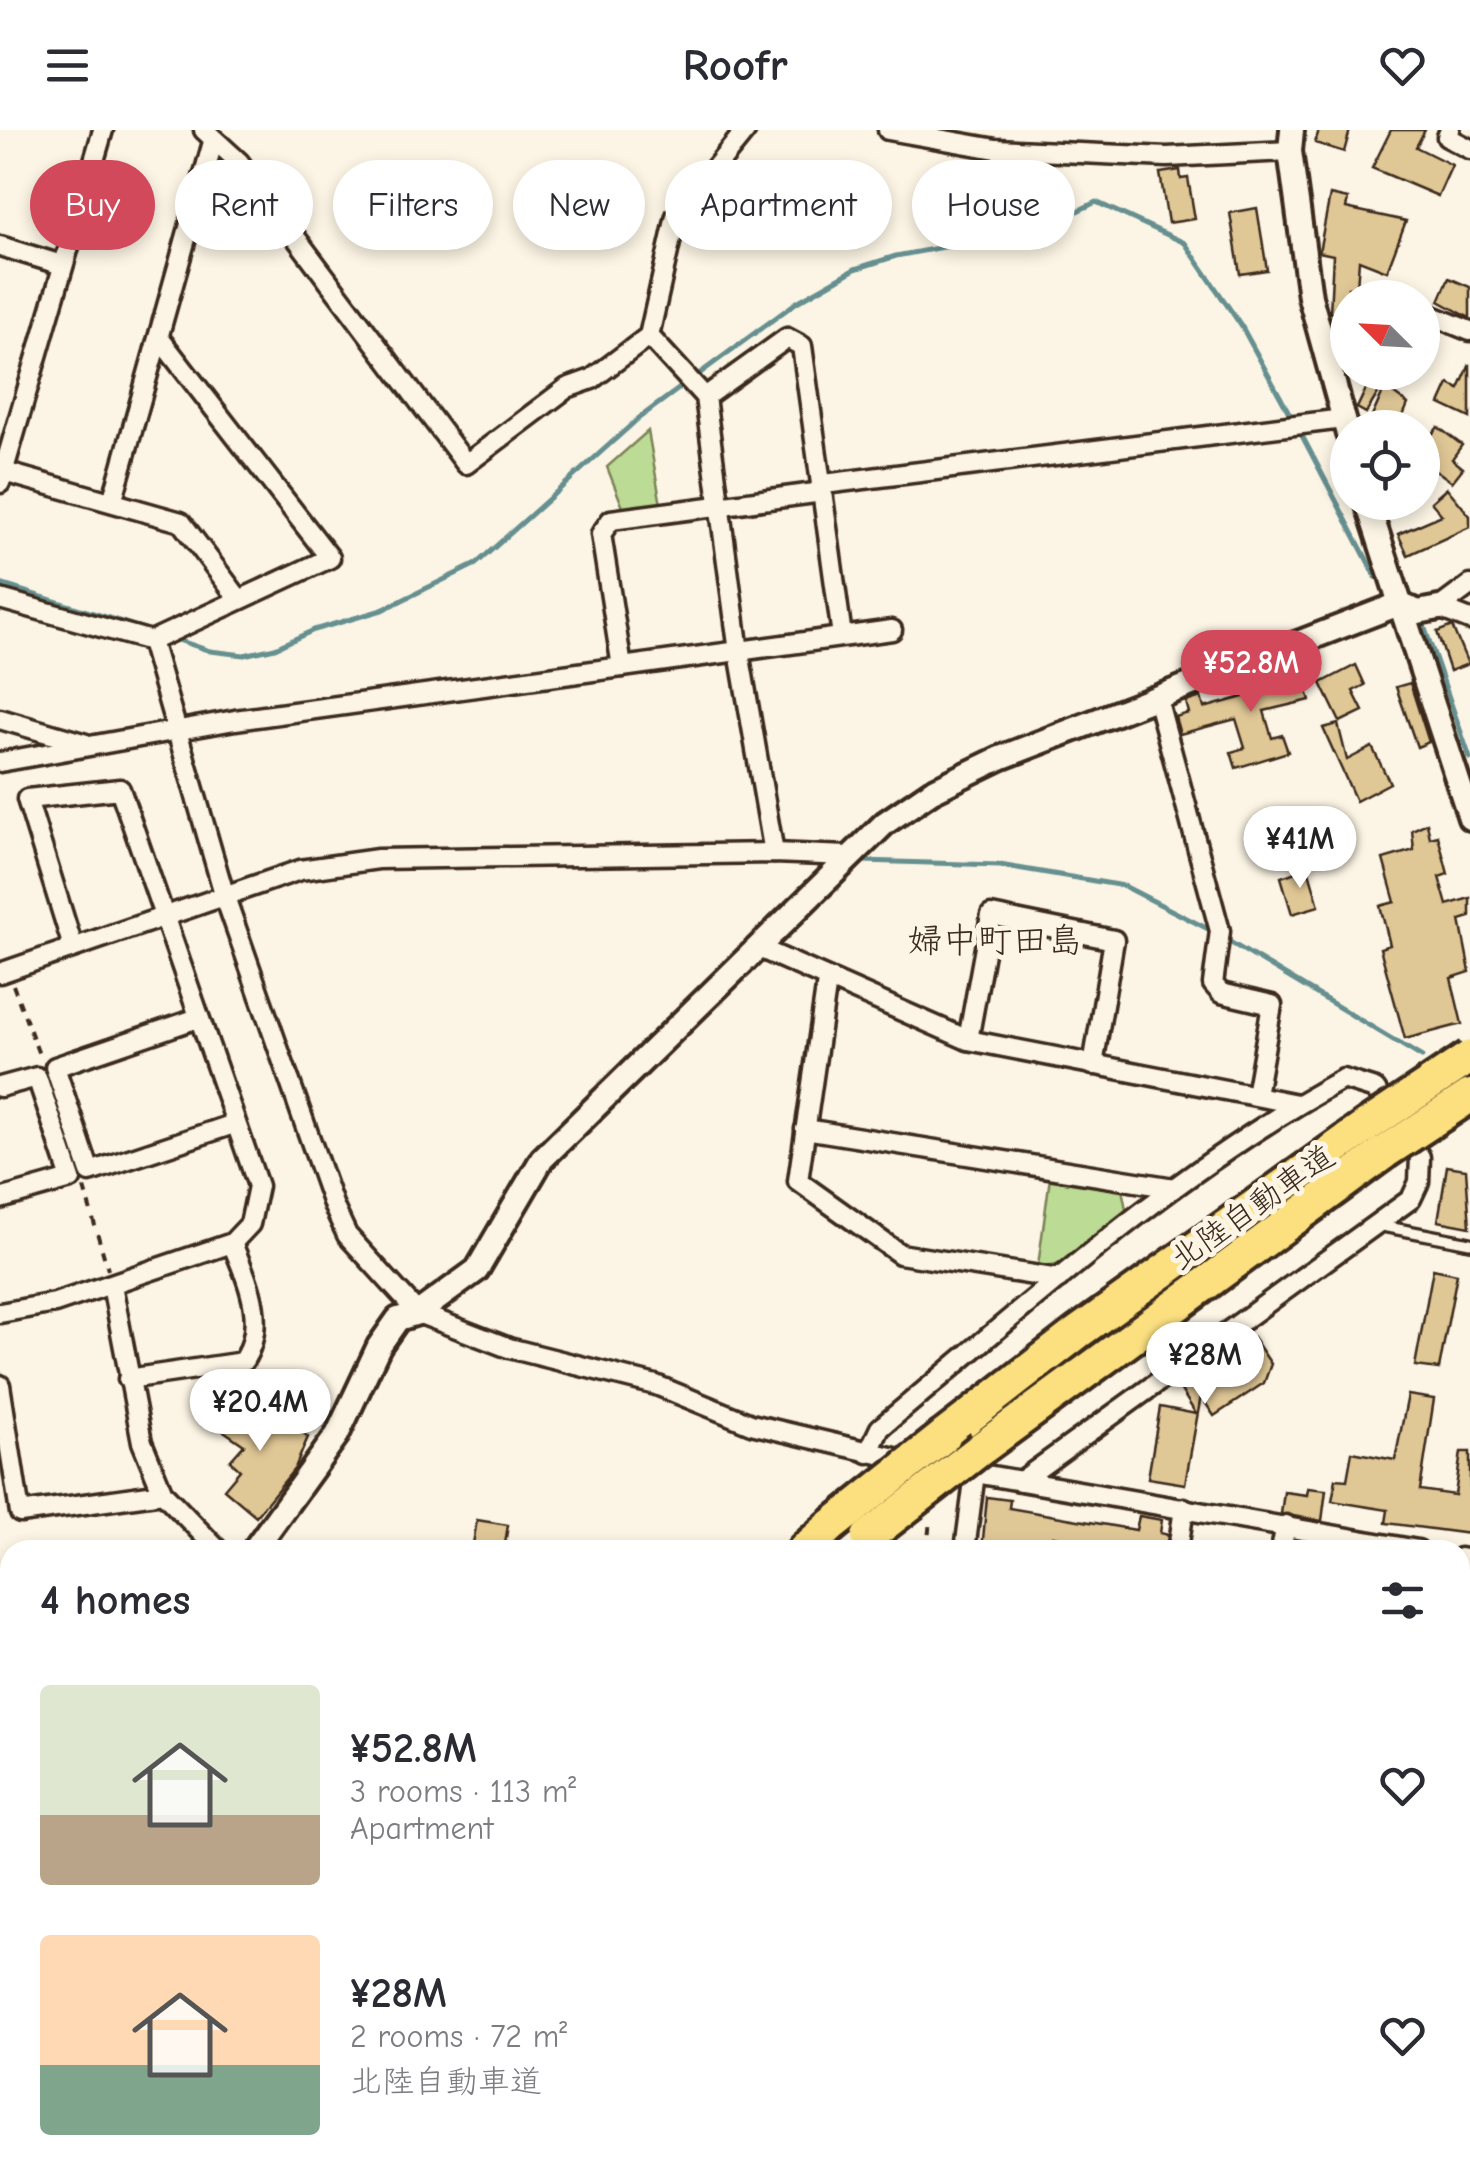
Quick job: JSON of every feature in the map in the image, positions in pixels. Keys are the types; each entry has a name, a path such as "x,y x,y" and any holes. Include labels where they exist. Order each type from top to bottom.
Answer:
{"highway":[{"name":"北陸自動車道","path":"851,1538 978,1460 1377,1138 1470,1057"},
{"name":"北陸自動車道","path":"851,1538 944,1436 1108,1310 1377,1138 1470,1096"}],"street":[{"path":"102,130 2,477 182,522 238,598"},
{"path":"112,502 160,339 209,136 239,162 466,464 567,388 592,379 649,336 676,216 746,130"},
{"path":"888,130 1015,150 1167,157 1291,140 1310,297 1340,410"},
{"path":"1450,130 1447,137 1470,149"},
{"path":"0,246 62,265"},
{"path":"1440,319 1470,331"},
{"path":"649,336 705,397 739,652 774,852"},
{"path":"705,397 787,338 802,346 842,636"},
{"path":"0,599 150,641 330,558 160,339"},
{"path":"622,667 601,534 611,520 816,493 824,484 1330,429"},
{"path":"1373,520 1470,818"},
{"path":"261,1540 337,1435 379,1346 398,1320 418,1314 476,1270 542,1158 884,823 932,791 1000,758 1399,604 1418,612 1439,608 1470,585"},
{"path":"1439,608 1470,620"},
{"path":"0,762 234,720 892,630"},
{"path":"150,641 225,898 334,1208 347,1234 418,1314 509,1348 656,1385 751,1424 868,1453 978,1460 1021,1481 1365,1540"},
{"path":"1156,698 1220,931 1214,984 1221,994 1272,1005 1256,1095"},
{"path":"0,719 91,746"},
{"path":"0,1314 112,1285 232,1243 250,1224 258,1186 120,789 27,799 73,947"},
{"path":"0,973 300,870 378,858 774,852 848,856"},
{"path":"968,1040 991,914 1114,940 1093,1065"},
{"path":"759,948 968,1040 1297,1104"},
{"path":"827,981 798,1181 900,1254 1059,1279"},
{"path":"198,1018 56,1067 90,1172 234,1124"},
{"path":"0,1088 37,1077 71,1178 0,1198"},
{"path":"868,1453 880,1428 1174,1188 1297,1104 1343,1079 1375,1089 1420,1157 1419,1182 1411,1199 1021,1481"},
{"path":"805,1129 1174,1188"},
{"path":"128,1379 243,1362 254,1345 255,1300 232,1243"},
{"path":"112,1285 142,1442 163,1493 208,1540"},
{"path":"0,1385 20,1512 163,1493"},
{"path":"966,1540 978,1460"},
{"path":"1179,1540 1184,1508"},
{"path":"1283,1540 1286,1525"}],"lane":[{"path":"1374,1224 1470,1243"}],"green space":[{"path":"648,431 661,505 624,510 607,467"},
{"path":"1050,1177 1122,1189 1127,1214 1074,1257 1050,1267 1038,1266"}],"building":[{"path":"1319,130 1350,130 1344,152 1315,143"},
{"path":"1391,130 1425,130 1416,147 1452,165 1438,196 1372,168"},
{"path":"1180,170 1181,179 1188,178 1195,219 1168,223 1160,173"},
{"path":"1330,195 1348,199 1346,208 1406,221 1387,271 1359,260 1358,280 1332,280 1333,255 1319,252"},
{"path":"1257,208 1267,270 1240,274 1230,213"},
{"path":"1449,278 1470,287 1470,318 1440,302"},
{"path":"1470,364 1470,418 1440,404 1449,384 1459,389"},
{"path":"1366,390 1380,390 1368,410 1357,408"},
{"path":"1384,390 1408,404 1406,410 1375,410"},
{"path":"1440,428 1462,445 1452,459 1463,468 1452,482 1440,473"},
{"path":"1447,488 1470,516 1470,527 1408,555 1398,534 1430,520 1440,520 1440,494"},
{"path":"1452,626 1468,664 1450,671 1437,632"},
{"path":"1296,660 1310,700 1264,711 1272,738 1282,735 1288,752 1236,768 1231,752 1245,748 1236,719 1180,734 1175,717 1189,713 1186,702 1201,697 1204,708 1243,697 1242,692 1282,674 1279,666"},
{"path":"1356,665 1365,685 1353,691 1363,711 1340,722 1321,683"},
{"path":"1410,683 1429,742 1417,747 1396,687"},
{"path":"1338,724 1347,760 1372,747 1390,783 1356,801 1323,728"},
{"path":"1427,823 1430,838 1438,836 1448,874 1439,877 1447,905 1470,898 1470,917 1460,920 1470,972 1451,978 1462,1024 1405,1039 1380,948 1390,945 1380,906 1395,902 1383,859 1414,850 1412,830"},
{"path":"1308,868 1319,906 1292,914 1281,877"},
{"path":"1447,1166 1466,1169 1470,1227 1438,1221"},
{"path":"1433,1269 1457,1274 1439,1369 1415,1366"},
{"path":"1253,1337 1271,1364 1264,1383 1214,1416 1201,1396 1185,1484 1148,1478 1160,1407 1196,1414 1179,1387"},
{"path":"1408,1395 1434,1399 1420,1490 1455,1495 1461,1452 1470,1452 1470,1534 1386,1523 1388,1510 1332,1501 1336,1479 1347,1480 1352,1452 1395,1460"},
{"path":"222,1401 257,1427 272,1407 308,1437 295,1468 256,1516 224,1489 240,1470 230,1461 244,1445 208,1420"},
{"path":"1308,1488 1326,1490 1322,1521 1281,1514 1284,1492 1307,1495"},
{"path":"987,1497 1010,1500 1009,1508 1136,1530 1139,1516 1162,1520 1160,1533 1168,1535 1167,1540 1075,1540 1053,1536 1052,1540 983,1540"},
{"path":"477,1520 508,1525 506,1540 474,1540"}],"waterway":[{"path":"172,638 210,651 244,655 382,610 476,564 639,418 797,302 855,269 896,256 1040,229 1096,202 1185,243 1242,327 1293,420"},
{"path":"1299,430 1376,577"},
{"path":"0,584 157,633"},
{"path":"1423,623 1470,758"},
{"path":"861,861 1000,865 1124,886 1214,932"},
{"path":"1223,938 1422,1057"}],"district":[{"name":"婦中町田島","path":"995,940"}]}
